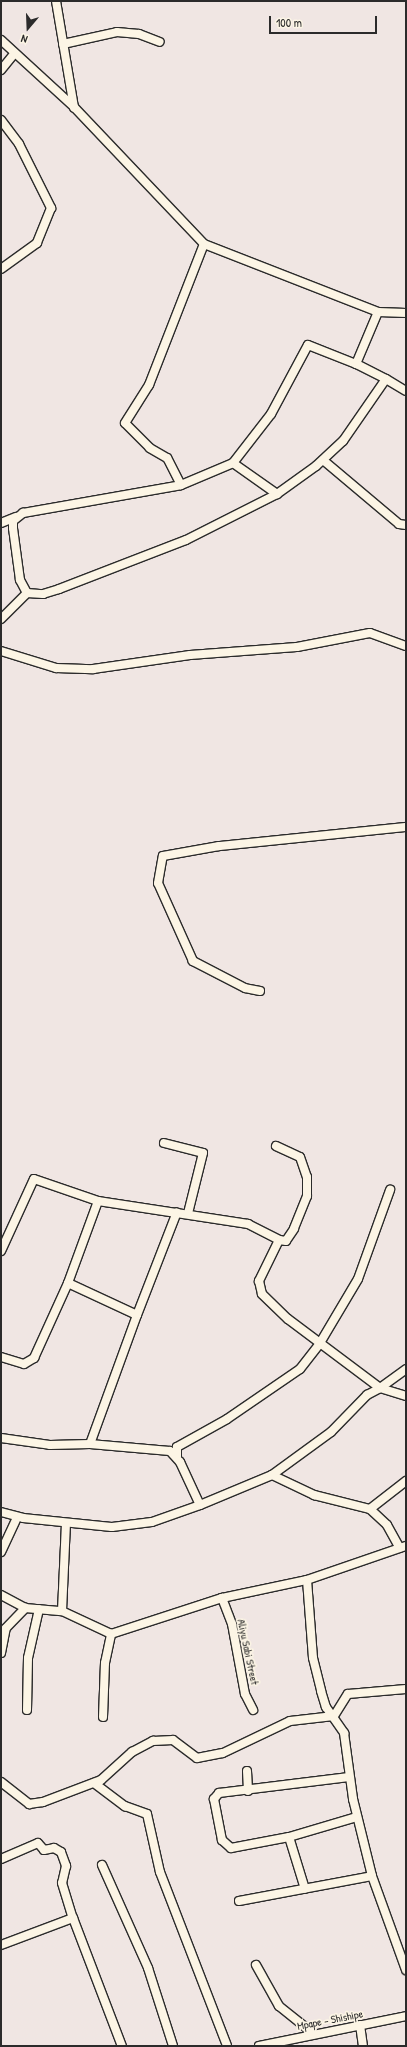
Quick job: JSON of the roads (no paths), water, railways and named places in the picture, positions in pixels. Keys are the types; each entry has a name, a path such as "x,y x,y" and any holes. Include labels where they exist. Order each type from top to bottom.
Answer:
{"street":[{"path":"56,1 74,107"},
{"path":"63,44 117,32 140,34 160,42"},
{"path":"1,40 13,55 74,107 204,244 378,312 406,314"},
{"path":"1,70 13,55"},
{"path":"1,120 19,144 51,208 37,243 1,269"},
{"path":"181,485 166,458 150,448 125,423 149,385 204,244"},
{"path":"356,364 378,312"},
{"path":"1,523 16,517 181,485 233,463 271,414 308,345 356,364 406,391"},
{"path":"1,619 27,593 43,594 59,589 178,543 277,494 323,460 342,440 386,379"},
{"path":"323,460 399,524 406,525"},
{"path":"233,463 277,494"},
{"path":"16,517 13,528 20,580 27,593"},
{"path":"1,651 56,668 93,669 190,655 297,647 370,634 406,646"},
{"path":"260,991 245,988 193,961 158,883 163,856 219,846 406,827"},
{"path":"164,1143 203,1153 188,1213"},
{"path":"1,1251 34,1179 98,1202 188,1213 248,1224 279,1240 286,1241 294,1229 307,1196 307,1177 300,1157 276,1146"},
{"path":"177,1457 177,1447 226,1420 300,1369 320,1344 358,1278 390,1190"},
{"path":"1,1357 24,1364 34,1358 68,1283 98,1202"},
{"path":"90,1444 137,1315 177,1212"},
{"path":"279,1240 259,1288 288,1319 320,1344 380,1388 406,1396"},
{"path":"68,1283 137,1315"},
{"path":"1,1512 17,1517 66,1524 130,1526 159,1520 200,1505 272,1475 331,1432 367,1395 380,1388 406,1369"},
{"path":"1,1438 50,1445 90,1444 155,1448 170,1451 177,1457 200,1505"},
{"path":"1,1595 25,1608 62,1610 111,1634 222,1598 307,1580 403,1547 387,1525 370,1509 314,1495 272,1475"},
{"path":"370,1509 406,1481"},
{"path":"1,1552 17,1517"},
{"path":"62,1610 66,1524"},
{"path":"307,1580 313,1658 326,1707 334,1716 344,1732 349,1777 372,1876 406,1970"},
{"name":"Aliyu Sabi Street","path":"222,1598 232,1624 245,1694 253,1710"},
{"path":"1,1653 4,1630 25,1608"},
{"path":"27,1710 28,1658 39,1609"},
{"path":"103,1717 105,1663 111,1634"},
{"path":"334,1716 348,1694 406,1689"},
{"path":"1,1782 29,1804 94,1783 153,1741 173,1740 197,1758 223,1753 290,1721 334,1716"},
{"path":"247,1771 248,1791"},
{"path":"349,1777 216,1795 225,1846 231,1848 289,1836 357,1816"},
{"path":"94,1783 124,1806 147,1814 160,1872 211,1996 227,2046"},
{"path":"289,1836 305,1889"},
{"path":"1,1859 38,1843 44,1850 58,1850 66,1866 62,1883 73,1918 122,2046"},
{"path":"102,1866 148,1968 173,2046"},
{"path":"239,1901 372,1876"},
{"path":"1,1945 73,1918"},
{"path":"256,1965 279,2006 314,2034"},
{"name":"Mpape - Shishipe","path":"259,2046 406,2016"},
{"path":"360,2025 363,2046"}]}
